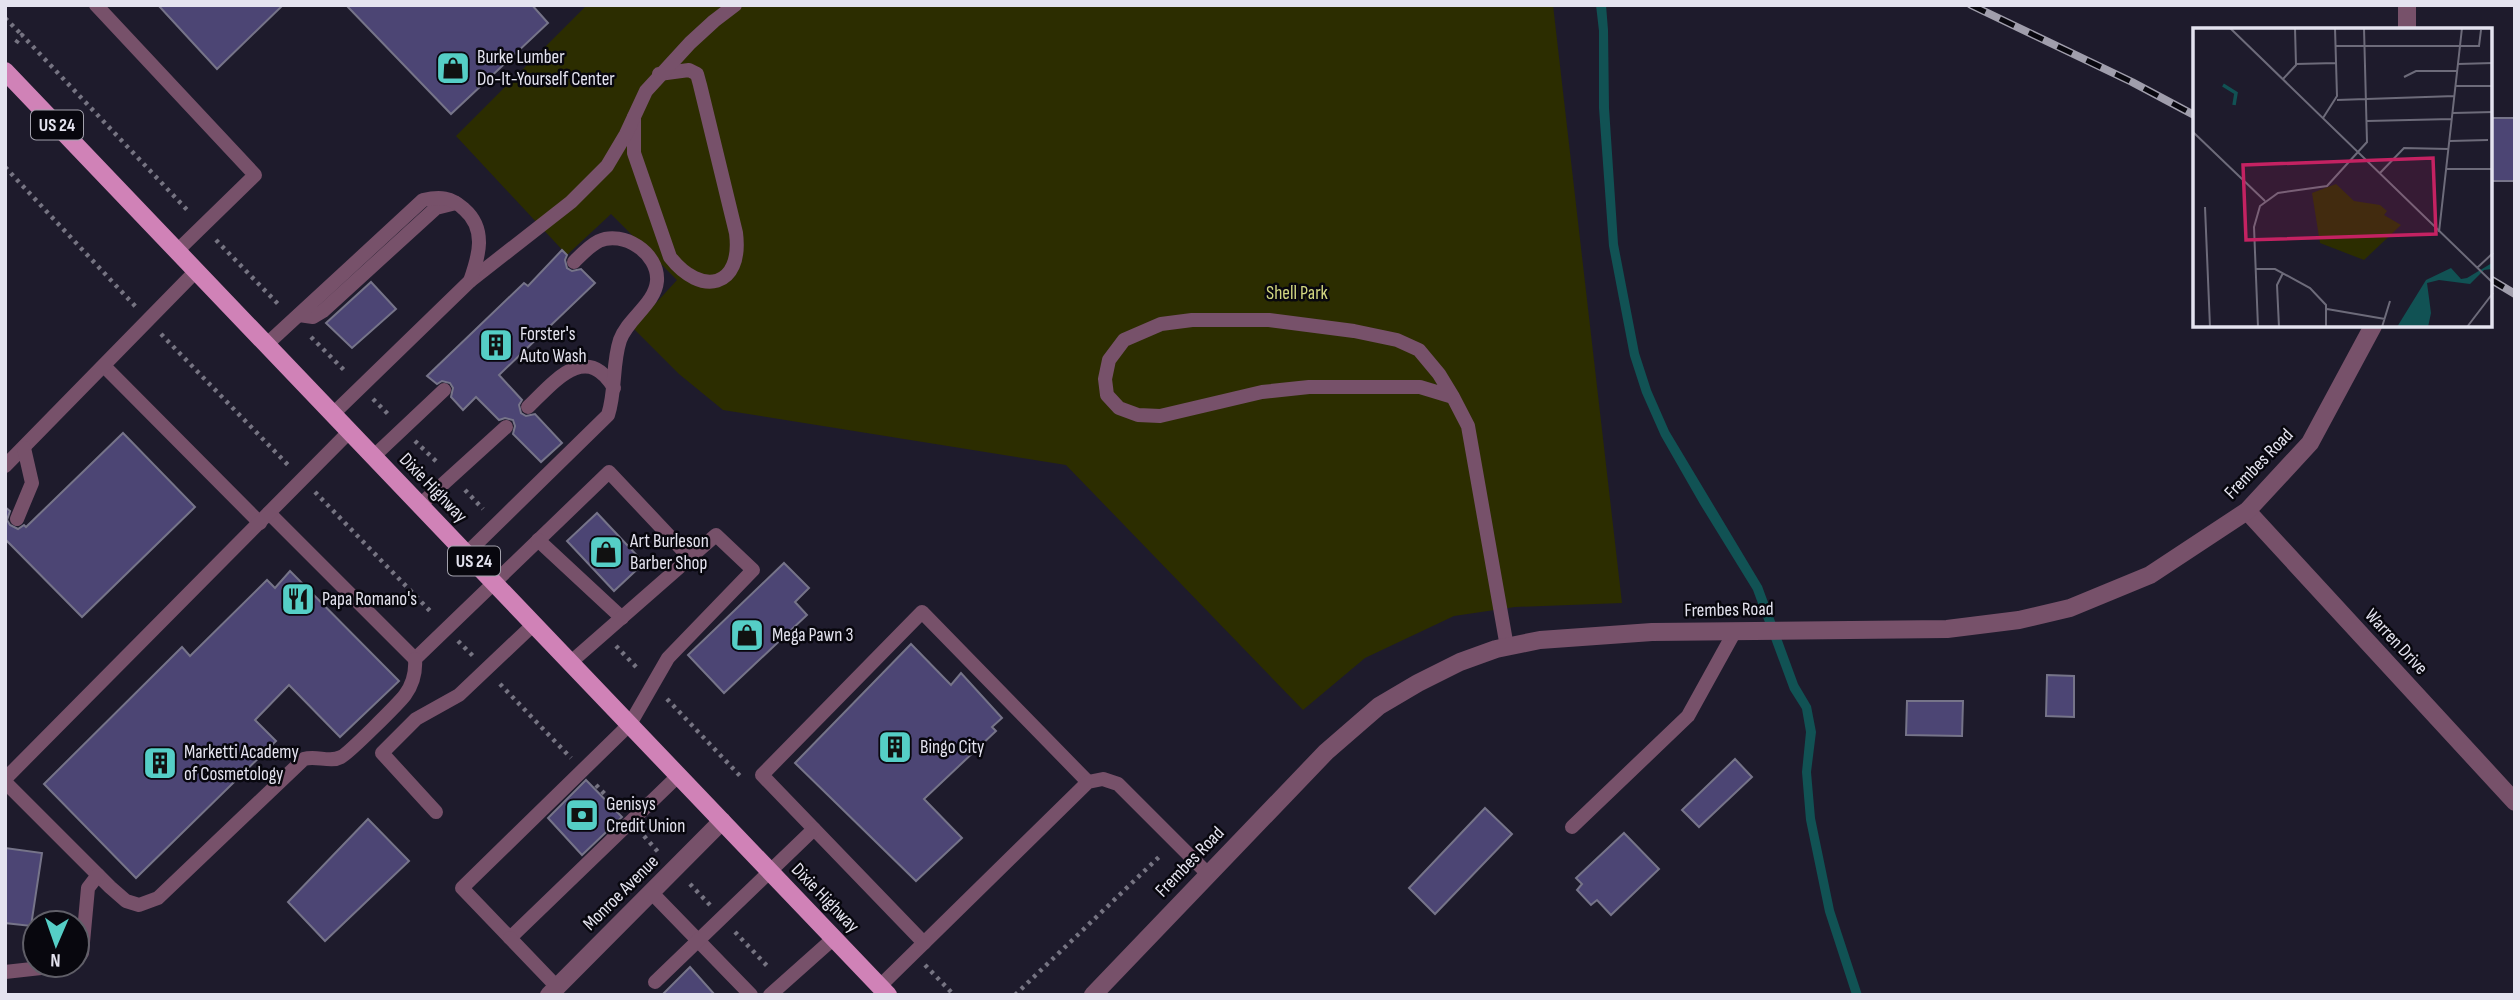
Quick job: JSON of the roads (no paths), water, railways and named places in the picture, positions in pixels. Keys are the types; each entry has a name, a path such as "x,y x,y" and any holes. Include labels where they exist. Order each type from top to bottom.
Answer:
{"main road":[{"name":"Dixie Highway","path":"5,71 884,990"}],"street":[{"path":"2407,5 2407,28"},
{"name":"Frembes Road","path":"1093,995 1326,752 1379,706 1418,683 1460,662 1540,640 1640,633 1947,629 2020,620 2070,608 2150,575 2247,511 2310,443 2372,327"},
{"name":"Warren Drive","path":"2247,511 2515,802"},
{"name":"Monroe Avenue","path":"553,991 722,821"}],"lane":[{"path":"96,5 256,175 177,251"},
{"path":"334,413 470,281 570,202 607,166 646,91 714,21 735,5"},
{"path":"634,117 634,153 670,257 680,270 693,279 709,281 724,278 734,266 738,253 700,85 696,74 689,70 659,75"},
{"path":"267,344 423,200 438,197 457,203 478,225 480,242 470,281"},
{"path":"467,553 608,415 619,341 626,326 652,295 657,282 656,271 642,248 622,239 599,241 574,262"},
{"path":"5,466 197,271"},
{"path":"1454,397 1420,387 1309,387 1262,392 1160,416 1138,415 1119,408 1107,395 1105,379 1108,360 1124,340 1161,324 1192,320 1269,320 1354,331 1397,340 1419,350 1454,397 1468,426 1507,647"},
{"path":"104,366 264,518 415,659 416,671 405,695 341,757 324,759 312,756 304,759 158,898 139,905 126,901 98,875 5,780 264,518 302,479 350,431"},
{"path":"528,407 566,371 581,366 600,371 614,388"},
{"path":"374,456 444,390"},
{"path":"420,505 506,427"},
{"path":"18,519 32,483 24,447"},
{"path":"415,659 610,472 690,558"},
{"path":"553,991 510,938 462,888 630,724 668,658 753,570 716,535 571,662"},
{"path":"538,540 622,618"},
{"path":"924,943 762,775 922,612 1088,782"},
{"path":"436,812 382,753 416,719 459,695 534,624"},
{"path":"1572,827 1688,716 1735,631"},
{"path":"510,938 679,775"},
{"path":"884,990 924,943 1088,782 1103,779 1118,784 1208,874"},
{"path":"655,982 814,829"},
{"path":"86,909 88,888 98,875"},
{"path":"651,892 751,995"},
{"path":"770,995 834,938"}],"railway":[{"path":"1971,5 2132,82 2193,114"},
{"path":"2492,280 2515,294"}],"place":[{"name":"Burke Lumber Do-It-Yourself Center","path":"453,68"},
{"name":"Forster's Auto Wash","path":"496,345"},
{"name":"Art Burleson Barber Shop","path":"606,552"},
{"name":"Papa Romano's","path":"298,599"},
{"name":"Mega Pawn 3","path":"747,635"},
{"name":"Bingo City","path":"895,747"},
{"name":"Marketti Academy of Cosmetology","path":"160,763"},
{"name":"Genisys Credit Union","path":"582,815"}],"park label":[{"name":"Shell Park","path":"1297,293"}]}
